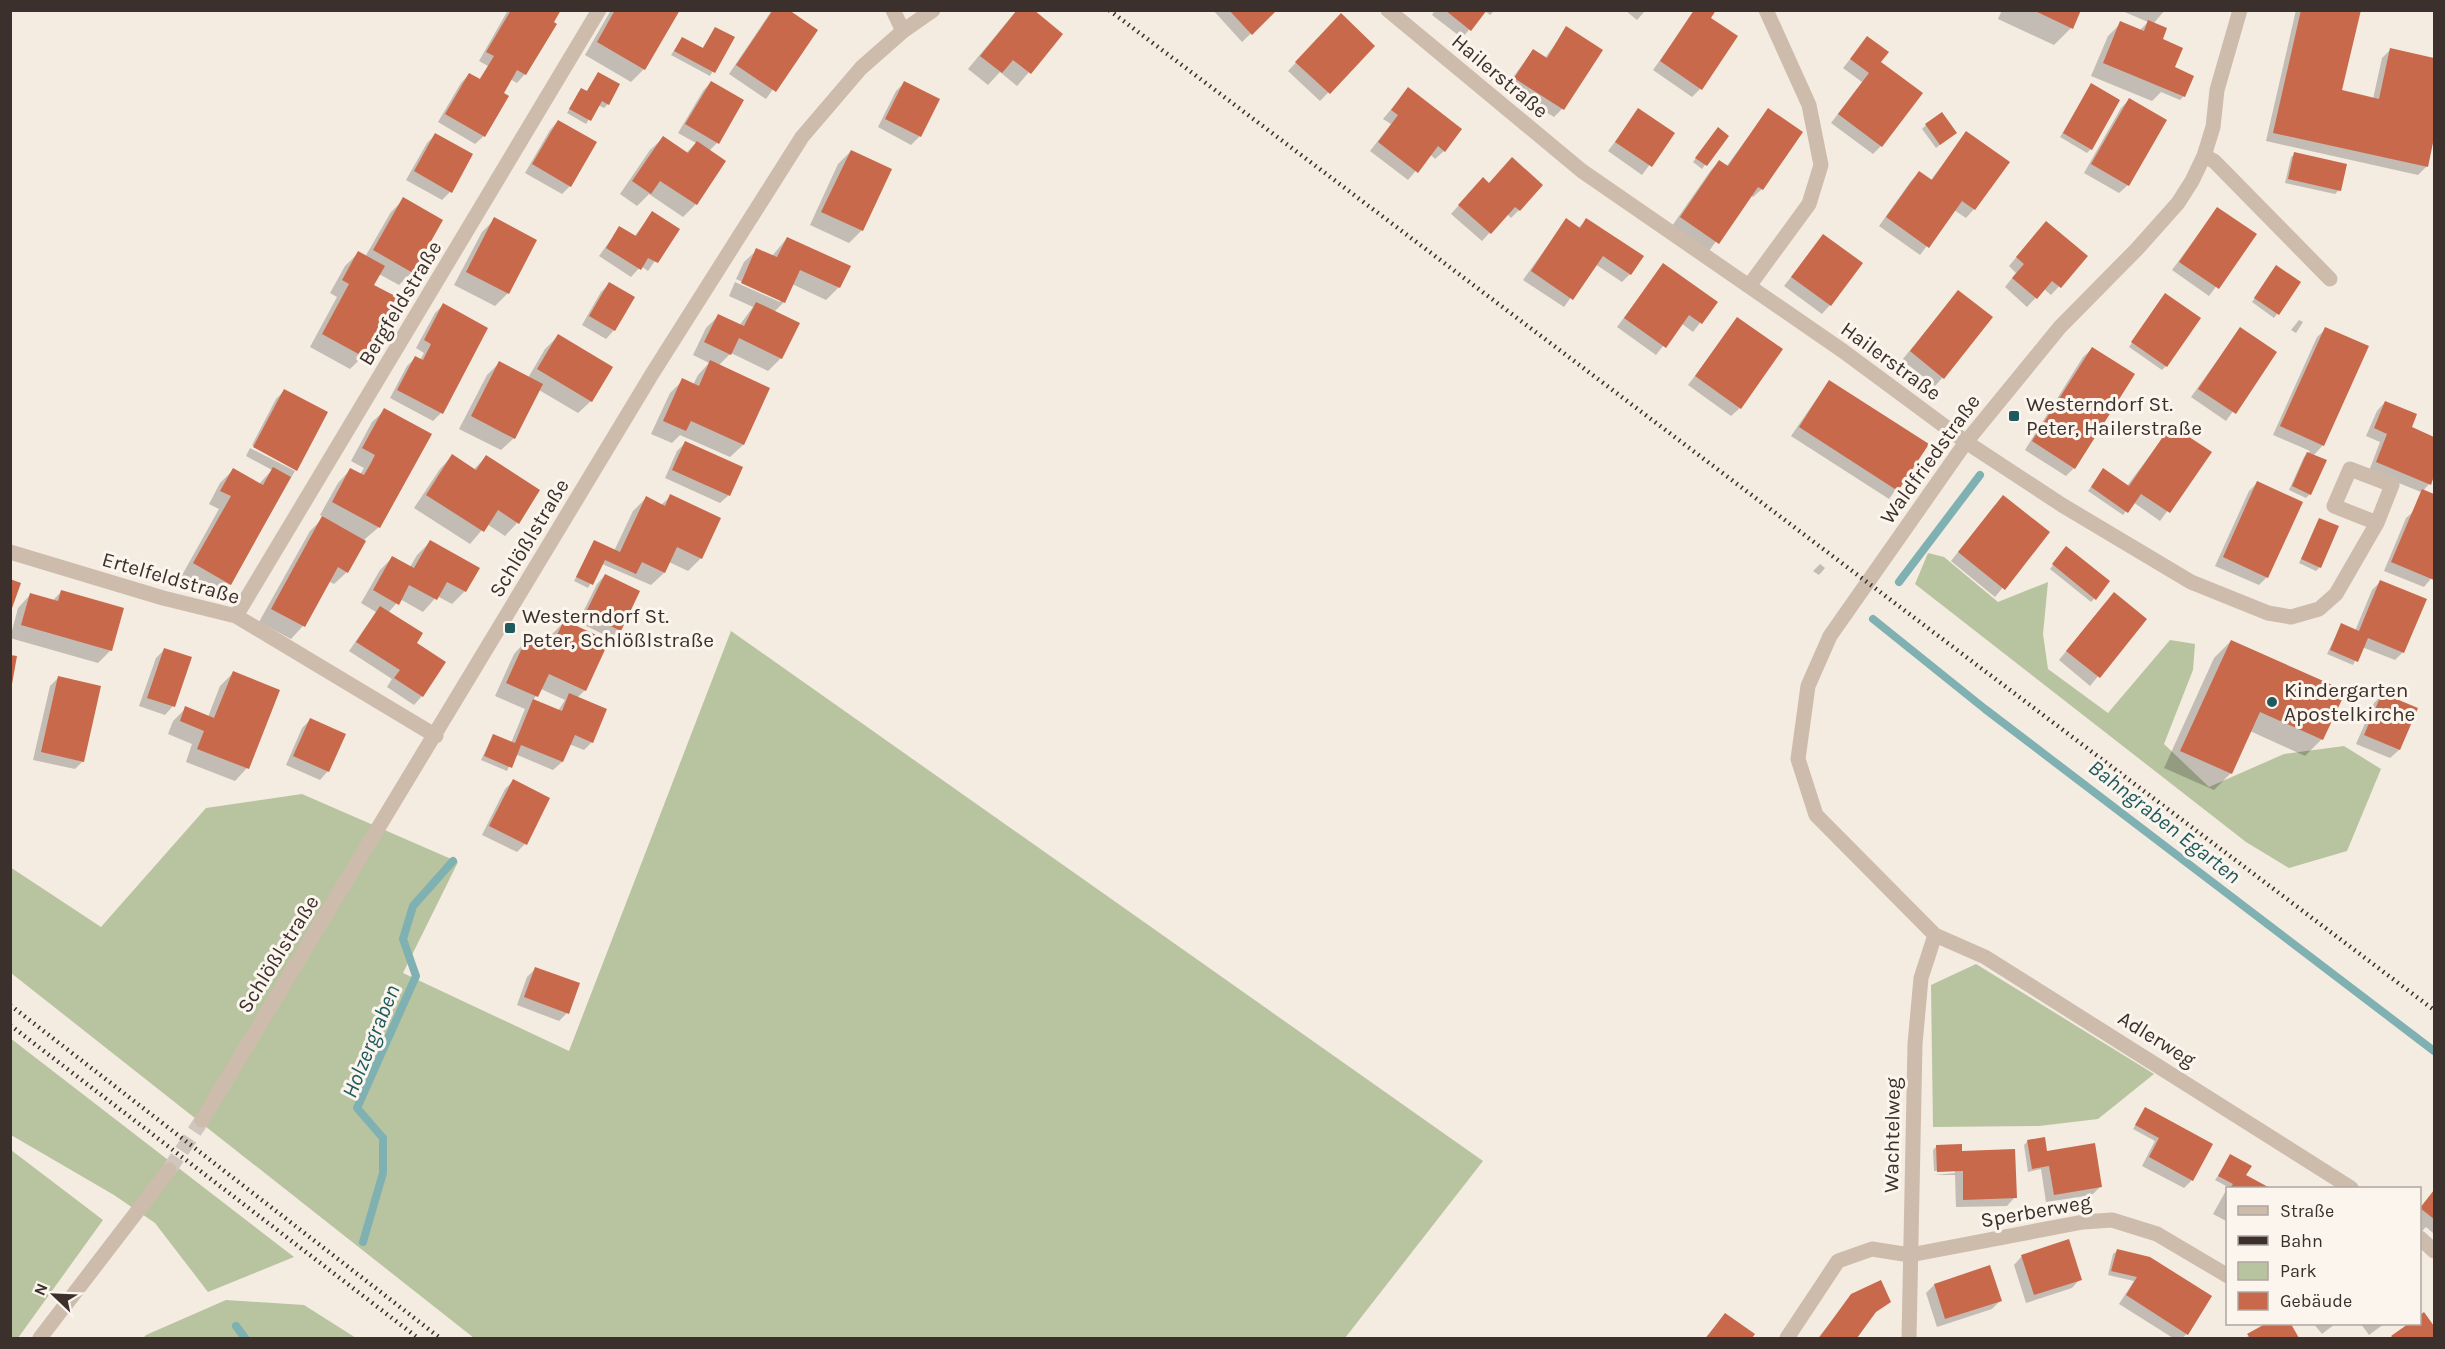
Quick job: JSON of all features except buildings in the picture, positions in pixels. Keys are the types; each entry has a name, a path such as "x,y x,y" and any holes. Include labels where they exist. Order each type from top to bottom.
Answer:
{"street":[{"name":"Bergfeldstraße","path":"236,616 599,10"},
{"path":"893,10 903,31"},
{"name":"Schlößlstraße","path":"202,1120 436,736 652,374 802,138 861,68 903,31 933,10"},
{"name":"Hailerstraße","path":"1389,10 1582,171 1749,286 1966,441 2062,505 2192,582 2268,613 2291,617 2319,609 2336,594 2377,523"},
{"path":"1749,286 1809,204 1821,165 1809,105 1766,10"},
{"name":"Waldfriedstraße","path":"1935,935 1816,815 1798,759 1808,686 1830,636 1966,441 2060,327 2178,203 2204,156 2212,127 2217,90 2240,10"},
{"path":"2204,156 2214,161 2330,279"},
{"name":"Ertelfeldstraße","path":"10,552 162,598 236,616 436,736"},
{"name":"Adlerweg","path":"1935,935 1985,957 2347,1187"},
{"name":"Wachtelweg","path":"1909,1338 1915,1044 1921,978 1935,935"},
{"path":"40,1338 169,1170"},
{"name":"Sperberweg","path":"1787,1338 1838,1261 1872,1249 1910,1255 2083,1222 2112,1220 2157,1234 2226,1275"},
{"path":"2421,1239 2434,1251"}],"green space":[{"path":"1928,553 1944,557 1998,602 2048,582 2043,634 2048,669 2108,713 2170,640 2195,644 2193,670 2164,744 2209,787 2284,754 2344,746 2381,769 2347,851 2289,868 2246,842 1915,584"},
{"path":"731,631 1483,1161 1345,1338 474,1338 11,973 10,867 101,927 206,808 302,794 458,862 403,973 569,1051"},
{"path":"1976,964 2154,1074 2098,1119 2039,1126 1933,1127 1931,985"},
{"path":"10,1038 294,1257 208,1292 155,1223 114,1195 11,1135"},
{"path":"11,1150 103,1220 18,1338 10,1338"},
{"path":"226,1300 304,1305 356,1338 143,1338"}],"waterway":[{"path":"1899,582 1980,475"},
{"name":"Bahngraben Egarten","path":"1873,619 1985,709 2434,1051"},
{"name":"Holzergraben","path":"363,1242 383,1173 383,1138 357,1108 416,976 403,939 413,906 453,861"},
{"name":"Holzergraben","path":"236,1326 245,1338"}],"tunnel":[{"path":"169,1170 202,1120"}],"railway":[{"path":"1109,10 2434,1010"},
{"path":"10,1005 440,1338"},
{"path":"10,1025 418,1338"}],"place":[{"name":"Westerndorf St. Peter, Hailerstraße","path":"2014,416"},
{"name":"Westerndorf St. Peter, Schlößlstraße","path":"510,628"},
{"name":"Kindergarten Apostelkirche","path":"2272,702"}]}
